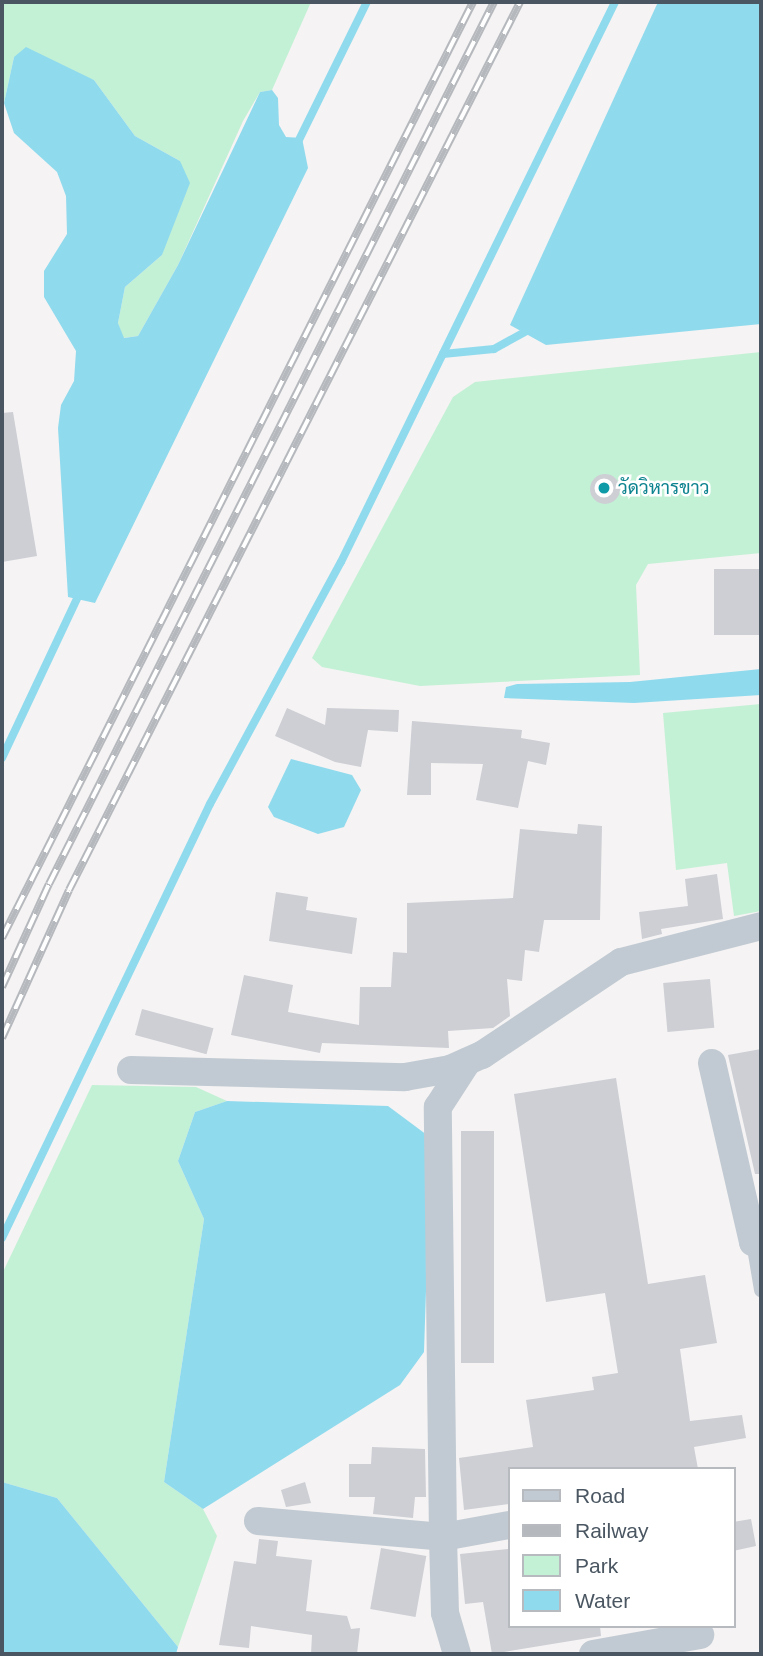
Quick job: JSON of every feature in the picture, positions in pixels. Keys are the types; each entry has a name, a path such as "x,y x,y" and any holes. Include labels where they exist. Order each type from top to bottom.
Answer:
{"street":[{"path":"131,1070 405,1077 467,1062 621,962 761,926"},
{"path":"457,1654 446,1613 443,1537 438,1107 467,1062"},
{"path":"712,1063 757,1241"},
{"path":"405,1077 438,1107"},
{"path":"258,1521 443,1537 508,1524"},
{"path":"593,1654 700,1635"}],"lane":[{"path":"757,1241 761,1290"}],"green space":[{"path":"2,2 311,2 272,90 260,92 243,121 178,265 138,336 123,338 118,323 125,287 162,255 180,161 135,136 94,80 14,57 4,103"},
{"path":"761,352 761,553 648,564 636,585 640,675 420,686 322,667 312,658 453,397 475,382"},
{"path":"761,704 761,911 734,916 727,863 676,870 663,713"},
{"path":"92,1085 196,1087 227,1101 195,1112 178,1161 204,1219 164,1482 203,1509 217,1536 178,1647 57,1498 2,1482 2,1274"}],"water":[{"path":"658,2 761,2 761,324 546,345 510,325"},
{"path":"26,47 94,80 135,136 180,161 190,183 162,255 125,287 118,323 124,338 138,336 178,265 260,92 272,90 278,98 279,125 286,137 302,138 308,168 95,603 68,597 58,428 61,405 74,381 76,351 44,297 44,271 67,234 66,196 57,172 14,133 4,103 14,57"},
{"path":"761,669 761,695 634,703 504,698 506,687 517,684 630,682"},
{"path":"291,759 352,775 361,790 344,827 318,834 274,817 268,807"},
{"path":"227,1101 388,1106 431,1138 424,1352 400,1385 203,1509 164,1482 204,1219 178,1161 195,1112"},
{"path":"2,1482 57,1498 178,1647 176,1654 2,1654"}],"building":[{"path":"13,412 37,556 2,562 2,413"},
{"path":"605,474 616,478 620,489 616,500 605,504 594,500 590,489 594,478"},
{"path":"714,569 761,569 761,635 714,635"},
{"path":"287,708 325,725 327,708 399,710 398,732 368,730 361,767 335,762 275,736"},
{"path":"412,721 522,730 521,738 550,743 546,765 528,761 518,808 476,800 483,764 431,763 431,795 407,795"},
{"path":"578,824 602,826 600,920 544,920 539,952 525,950 522,981 507,979 510,1016 493,1028 448,1031 449,1048 322,1043 320,1053 231,1035 244,975 293,985 288,1012 359,1025 360,987 391,987 393,952 407,953 407,903 513,898 520,829 577,834"},
{"path":"717,874 723,919 661,929 662,934 642,939 639,912 688,906 685,879"},
{"path":"276,892 308,897 306,910 357,918 352,954 269,941"},
{"path":"710,979 714,1028 667,1032 663,983"},
{"path":"142,1009 213,1028 206,1054 135,1035"},
{"path":"761,1049 761,1174 755,1174 728,1055"},
{"path":"616,1078 648,1284 705,1275 717,1343 680,1349 690,1421 742,1415 746,1438 694,1447 698,1467 508,1467 508,1504 464,1510 459,1458 533,1447 526,1400 594,1390 592,1377 618,1373 605,1293 546,1302 514,1094"},
{"path":"461,1131 494,1131 494,1363 461,1363"},
{"path":"372,1447 425,1449 426,1497 415,1497 413,1518 373,1514 375,1497 349,1497 349,1464 371,1464"},
{"path":"305,1482 311,1503 286,1507 281,1490"},
{"path":"751,1519 756,1546 735,1551 735,1522"},
{"path":"259,1539 278,1541 276,1556 312,1560 306,1611 347,1616 351,1629 360,1628 357,1654 311,1654 312,1635 251,1626 249,1648 219,1645 234,1561 256,1564"},
{"path":"381,1548 426,1556 416,1617 370,1609"},
{"path":"508,1549 508,1628 600,1628 601,1636 492,1654 483,1602 465,1604 460,1554"}],"waterway":[{"path":"296,146 367,2"},
{"path":"2,1238 210,804 341,562 615,2"},
{"path":"443,354 494,349 532,328"},
{"path":"2,758 81,590"}],"railway":[{"path":"2,938 473,2"},
{"path":"2,987 49,884 494,2"},
{"path":"2,1038 69,890 520,2"}],"place":[{"name":"วัดวิหารขาว","path":"604,488"}]}
